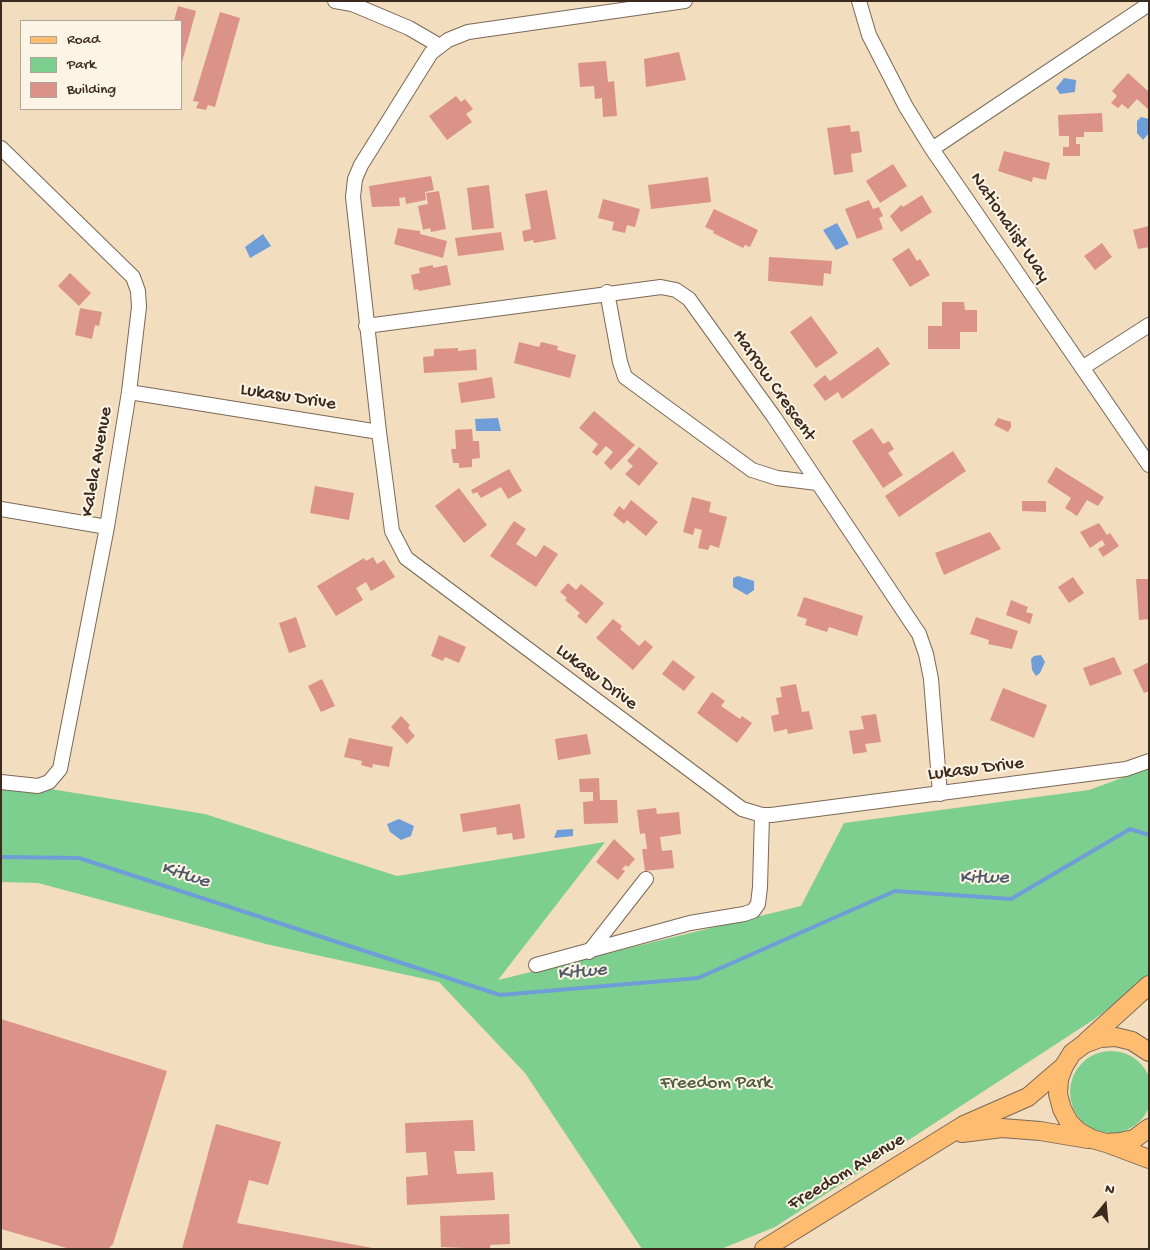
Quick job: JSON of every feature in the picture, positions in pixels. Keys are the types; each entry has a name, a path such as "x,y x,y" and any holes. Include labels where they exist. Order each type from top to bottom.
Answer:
{"main road":[{"path":"1084,1044 1149,985"},
{"path":"1084,1044 1100,1038 1116,1037 1132,1041 1149,1052"},
{"name":"Freedom Avenue","path":"764,1249 964,1125 1028,1097 1064,1066 1072,1053 1084,1044"},
{"path":"1064,1066 1059,1080 1058,1094 1062,1109 1069,1122 1079,1132 1149,1159"},
{"name":"Freedom Avenue","path":"952,1134 1002,1128 1040,1131 1099,1141"},
{"path":"1099,1141 1120,1142 1134,1138 1149,1128"}],"street":[{"path":"335,1 352,4 409,28 440,46"},
{"path":"379,432 353,197 355,179 361,164 431,53 448,40 468,32 685,1"},
{"name":"Nationalist Way","path":"859,1 869,35 906,107 932,149 1149,465"},
{"path":"932,149 1149,4"},
{"name":"Kalela Avenue","path":"1,148 133,277 138,291 139,307 129,392 107,526 60,769 49,782 38,786 1,782"},
{"name":"Harrow Crescent","path":"366,326 607,292 661,287 676,290 689,299 774,416 919,634 926,654 931,679 940,794"},
{"path":"607,292 620,362 625,377 752,470 776,478 817,483"},
{"path":"1082,368 1149,325"},
{"name":"Lukasu Drive","path":"129,392 379,432 392,531 406,558 742,809 762,815 1126,769 1149,761"},
{"path":"1,509 107,526"},
{"path":"536,965 690,924 752,911 758,904 760,887 762,815"},
{"path":"589,952 646,879"}],"green space":[{"name":"Freedom Park","path":"1149,768 1149,978 1093,1020 775,1227 721,1249 642,1249 525,1073 439,982 266,944 38,883 1,882 1,781 205,814 397,876 605,842 498,980 801,906 844,823 1089,790"},
{"path":"1111,1051 1127,1054 1140,1063 1149,1076 1151,1100 1149,1108 1140,1121 1127,1130 1111,1133 1095,1130 1082,1121 1073,1108 1070,1092 1073,1076 1082,1063 1095,1054"}],"water":[{"path":"1064,78 1076,80 1075,92 1060,94 1056,88"},
{"path":"1141,117 1149,119 1149,133 1143,140 1137,133 1137,121"},
{"path":"837,223 849,244 836,250 823,230"},
{"path":"263,234 271,246 250,258 245,247"},
{"path":"498,418 501,431 476,431 475,419"},
{"path":"738,576 754,581 754,590 747,595 733,587 733,578"},
{"path":"1041,655 1045,662 1040,673 1036,676 1032,670 1031,659 1034,656"},
{"path":"399,819 414,826 411,836 401,840 390,832 387,824"},
{"path":"573,829 573,836 554,838 557,830"}],"building":[{"path":"178,6 196,11 182,62 182,20 174,20"},
{"path":"220,12 240,18 215,107 208,105 206,110 196,108 199,102 193,101"},
{"path":"679,52 686,80 646,87 644,59"},
{"path":"606,61 608,82 614,81 617,116 603,117 602,98 595,99 594,86 580,87 578,63"},
{"path":"1128,73 1149,92 1149,110 1137,99 1128,109 1122,104 1118,108 1111,103 1117,96 1112,91"},
{"path":"456,96 461,102 465,99 473,109 466,114 472,122 447,140 429,116"},
{"path":"1102,113 1103,132 1084,132 1084,137 1076,137 1076,144 1080,144 1080,156 1063,156 1063,147 1069,147 1069,136 1059,136 1058,115"},
{"path":"850,125 851,132 859,131 862,152 851,154 853,172 834,175 827,128"},
{"path":"1004,151 1050,163 1046,180 1033,177 1032,182 998,171"},
{"path":"893,164 907,186 880,203 866,181"},
{"path":"431,176 434,190 425,192 426,200 406,204 405,197 399,198 400,206 372,207 369,186"},
{"path":"708,177 711,202 651,209 648,185"},
{"path":"489,185 494,228 472,230 467,188"},
{"path":"547,190 556,239 534,243 533,240 524,242 522,231 531,229 525,194"},
{"path":"439,191 446,229 431,232 430,228 423,230 418,206 428,204 426,193"},
{"path":"922,195 932,212 901,232 890,216 901,205 903,207"},
{"path":"603,199 640,209 635,227 627,225 625,233 612,230 614,222 598,218"},
{"path":"869,200 873,209 879,207 883,216 879,218 883,229 857,239 845,209"},
{"path":"714,209 758,230 750,247 745,245 743,248 705,227"},
{"path":"1149,226 1149,247 1138,249 1133,230"},
{"path":"398,228 420,231 420,234 447,241 443,258 394,244"},
{"path":"501,232 504,250 458,256 455,238"},
{"path":"1102,243 1112,257 1095,270 1084,256"},
{"path":"909,248 917,261 920,259 930,275 910,287 892,259"},
{"path":"769,257 832,261 831,274 824,273 823,286 768,281"},
{"path":"433,265 433,268 447,265 451,285 419,291 418,289 414,290 411,275 420,273 419,268"},
{"path":"70,273 91,293 79,306 58,286"},
{"path":"942,302 964,302 965,310 977,310 977,332 960,332 960,349 928,349 928,326 942,326"},
{"path":"80,308 102,312 99,326 95,325 92,339 75,335"},
{"path":"811,316 838,353 816,368 790,332"},
{"path":"519,342 539,347 541,342 558,346 557,350 576,355 570,378 514,363"},
{"path":"878,347 890,364 842,399 838,392 825,401 813,385 825,375 830,381"},
{"path":"458,348 458,351 476,349 477,370 424,373 423,357 434,356 434,349"},
{"path":"492,377 495,398 461,403 458,383"},
{"path":"594,411 635,445 611,470 604,463 613,452 606,446 597,456 592,452 598,444 579,428"},
{"path":"998,418 1011,422 1008,432 994,425"},
{"path":"872,428 883,444 889,441 894,449 888,453 903,475 883,488 852,441"},
{"path":"472,429 473,441 479,441 480,458 472,459 472,467 459,468 459,463 453,463 451,449 456,449 455,430"},
{"path":"639,447 658,463 639,486 625,474 633,466 627,461"},
{"path":"953,451 966,471 899,517 885,496"},
{"path":"1056,467 1104,497 1098,506 1087,500 1077,516 1065,508 1071,498 1047,482"},
{"path":"509,469 522,491 508,499 501,487 481,498 477,492 473,494 471,490"},
{"path":"315,486 354,493 349,520 310,513"},
{"path":"459,488 487,525 464,543 435,506"},
{"path":"692,497 711,502 709,512 727,517 719,548 710,545 708,550 698,548 702,530 695,528 693,535 683,532"},
{"path":"631,500 658,522 646,536 627,520 624,524 613,515 619,506 624,510"},
{"path":"1022,501 1046,501 1046,512 1022,511"},
{"path":"514,521 526,529 516,544 536,557 544,545 558,554 536,587 490,556"},
{"path":"1099,523 1107,535 1110,533 1119,546 1103,557 1098,549 1105,545 1102,540 1090,548 1080,532"},
{"path":"990,532 1001,549 944,575 935,553"},
{"path":"373,557 377,564 384,560 395,577 371,591 366,582 356,588 363,600 336,616 317,586 364,558 366,561"},
{"path":"1073,577 1084,593 1069,603 1058,587"},
{"path":"1136,579 1149,579 1149,619 1139,620"},
{"path":"568,583 576,590 581,584 604,603 586,624 577,616 580,613 565,600 567,598 560,592"},
{"path":"804,597 863,616 857,636 829,627 827,632 805,625 807,619 797,616"},
{"path":"1011,600 1028,607 1026,612 1033,614 1030,624 1006,615"},
{"path":"296,617 306,647 289,653 279,623"},
{"path":"976,617 1018,631 1012,649 988,644 989,640 970,634"},
{"path":"613,619 622,626 620,629 639,646 645,640 653,647 633,670 596,638"},
{"path":"439,635 466,647 459,663 445,657 443,661 431,656"},
{"path":"1114,657 1122,674 1090,686 1083,668"},
{"path":"673,660 695,677 684,691 662,674"},
{"path":"1149,662 1149,691 1144,693 1133,670"},
{"path":"322,679 335,706 321,712 308,686"},
{"path":"796,684 802,712 809,711 813,729 788,734 787,729 774,732 771,716 779,714 776,698 782,697 780,687"},
{"path":"1003,688 1047,705 1034,738 990,720"},
{"path":"712,692 725,701 721,706 740,719 742,716 752,723 737,743 697,713"},
{"path":"876,714 881,742 865,744 867,752 853,754 849,731 864,729 861,716"},
{"path":"401,716 410,725 408,728 415,736 407,744 391,727"},
{"path":"587,734 591,754 558,760 555,739"},
{"path":"349,738 393,747 389,767 373,764 372,768 361,765 362,761 344,757"},
{"path":"599,778 600,800 617,800 618,823 584,824 583,802 593,801 593,792 580,792 579,779"},
{"path":"520,804 525,838 513,840 512,833 497,835 496,827 463,832 460,814"},
{"path":"656,808 657,814 679,812 681,834 660,837 662,851 672,850 674,868 645,871 642,849 647,849 645,833 640,834 637,810"},
{"path":"614,839 635,859 628,867 626,865 622,869 625,871 618,880 596,862"},
{"path":"1,1019 167,1071 113,1244 108,1249 70,1249 1,1229"},
{"path":"473,1120 475,1151 454,1151 457,1174 493,1172 495,1200 407,1205 406,1177 428,1175 426,1152 406,1153 405,1123"},
{"path":"216,1124 281,1142 268,1185 249,1180 237,1223 378,1249 182,1249"},
{"path":"509,1214 510,1244 490,1245 490,1249 441,1247 440,1216"}],"waterway":[{"name":"Kitwe","path":"1,857 79,858 500,995 698,978 895,891 1011,899 1130,829 1149,835"}]}
